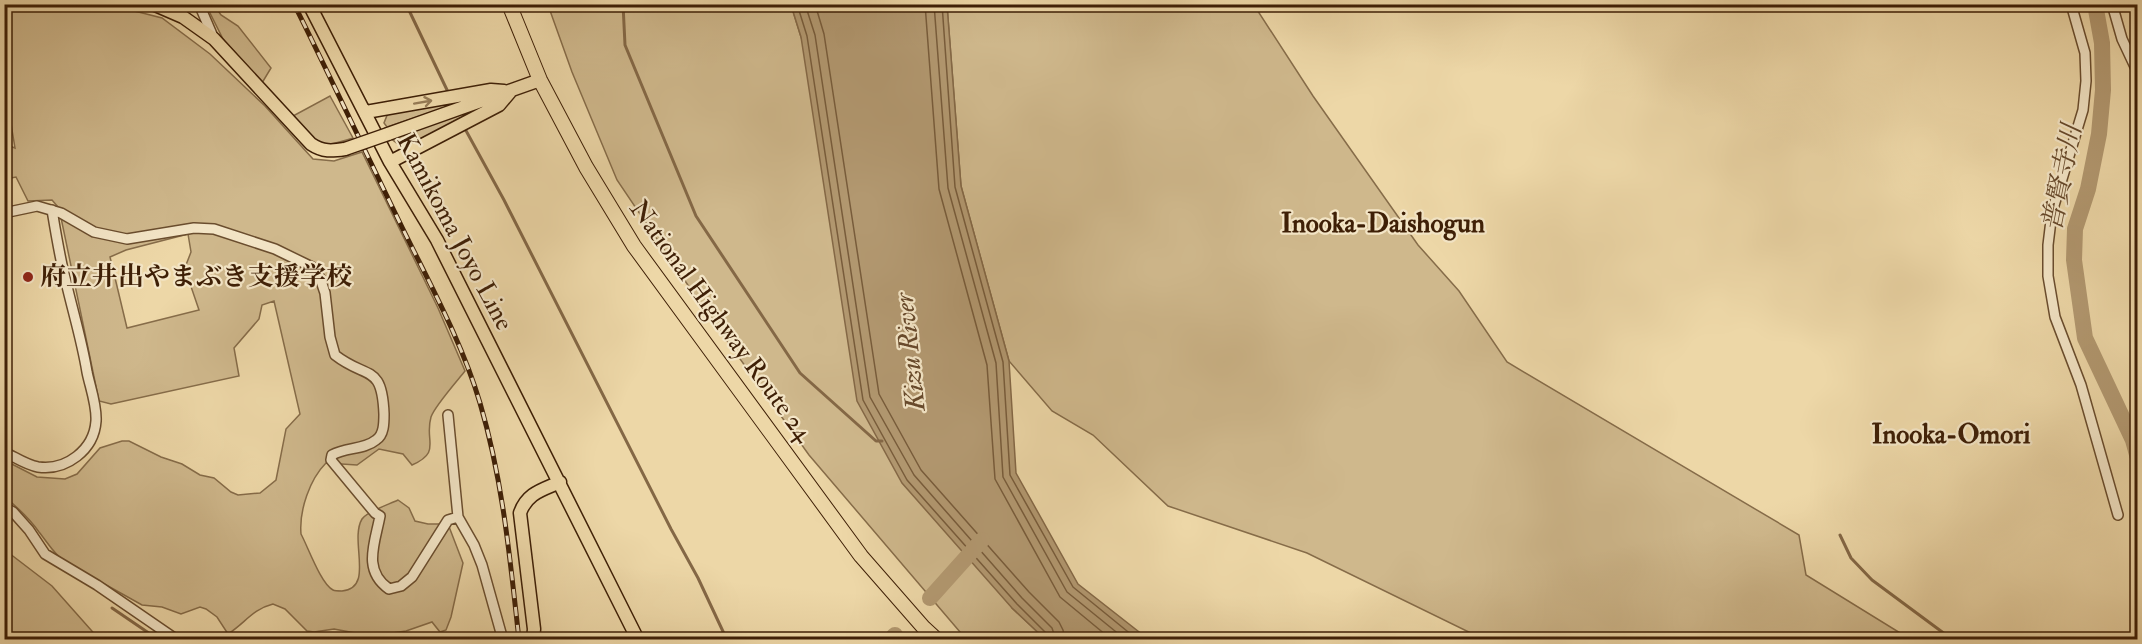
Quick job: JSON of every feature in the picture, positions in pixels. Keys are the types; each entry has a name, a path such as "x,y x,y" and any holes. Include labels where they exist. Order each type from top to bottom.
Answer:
{"highway":[{"name":"National Highway Route 24","path":"509,4 540,80 586,167 634,246 861,556 936,639"}],"main road":[{"path":"153,4 183,17 214,39 311,144 331,152 511,92 540,80"},
{"name":"Kamikoma Joyo Line","path":"309,4 366,111 390,162 437,240 638,639"},
{"path":"366,111 491,90 511,92"},
{"path":"390,162 499,105 511,92"},
{"path":"533,639 534,629 520,513 524,502 533,494 560,482"}],"street":[{"path":"199,4 214,39"},
{"path":"2071,4 2085,53 2086,81 2083,110 2052,213 2048,245 2048,276 2055,317 2081,385 2118,515"},
{"path":"2112,4 2122,39 2138,73"},
{"path":"4,213 37,206 52,210 94,232 127,239 194,228 214,229 275,249 312,267 320,278 325,293 330,338 335,355 372,375 379,382 382,390 384,425 380,437 369,445 338,452 332,455 331,460 380,516 372,562 374,573 380,582 389,589 401,586 412,577 448,520 458,517"},
{"path":"4,452 30,465 58,466 72,460 84,450 95,429 94,405 84,353 65,280 52,210"},
{"path":"448,416 458,517 482,565 503,639"},
{"path":"4,507 13,512 29,530 45,554 97,585 177,639"},
{"path":"332,639 357,639"}],"shaded area":[{"path":"111,5 162,18 210,54 265,106 313,159 334,161 362,152 438,308 465,371 431,417 430,445 427,455 412,465 403,454 379,449 357,465 326,463 315,477 307,496 302,515 301,534 324,581 333,590 342,591 352,588 357,582 360,562 359,528 364,516 398,500 409,508 415,521 428,524 448,524 463,563 446,630 440,632 432,622 406,631 379,635 334,629 307,631 285,609 273,604 254,613 228,634 217,617 206,609 200,607 181,614 162,607 142,605 65,562 19,509 5,497 4,460 37,477 65,479 77,474 100,448 122,441 129,441 161,457 182,464 200,475 214,478 238,495 260,493 276,480 286,429 300,414 274,301 262,305 259,319 234,348 239,376 111,404 99,401 59,208 52,200 28,201 16,177 5,179 5,144 15,148 10,118 5,118 5,8","holes":["188,234 191,252 186,272 199,310 127,328 110,257 126,250"]},
{"path":"206,5 214,5 221,15 238,26 271,68 262,83 223,39"},
{"path":"548,5 791,5 1012,608 1045,639 966,639 809,455 702,306 617,180 572,72"},
{"path":"947,5 1254,5 1313,96 1418,245 1459,291 1507,362 1799,535 1806,575 1910,639 1483,639 1307,553 1168,506 1093,435 1052,411 1009,361 961,186"},
{"path":"330,96 353,138 333,144 324,144 314,139 293,116"},
{"path":"457,98 459,103 387,127 384,123 388,113"},
{"path":"490,104 411,145 398,144 390,138"},
{"path":"5,550 52,586 99,639 5,639"}],"water":[{"name":"Kizu River","path":"791,5 947,5 961,186 1009,361 1016,473 1078,584 1148,639 1045,639 1012,608 902,483 857,401 801,37"}],"waterway":[{"path":"406,4 448,92"},
{"path":"623,4 625,45 696,216 800,373 876,441 882,441"},
{"name":"普賢寺川","path":"2095,4 2102,43 2103,90 2099,134 2088,189 2075,229 2074,260 2085,338 2133,440 2138,458"},
{"path":"464,127 504,200 698,578 727,640"},
{"path":"1840,535 1851,558 1872,580 1953,640"},
{"path":"930,598 982,540"},
{"path":"112,608 159,640"},
{"path":"890,640 895,635"}],"railway":[{"path":"294,4 443,311 472,379 495,462 509,550 519,640"}],"place":[{"name":"府立井出やまぶき支援学校","path":"28,277"}],"district":[{"name":"Inooka-Daishogun","path":"1383,223"},
{"name":"Inooka-Omori","path":"1951,434"}]}
